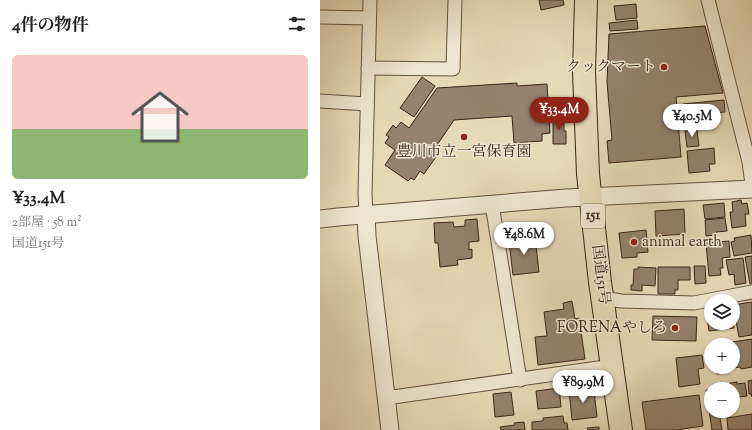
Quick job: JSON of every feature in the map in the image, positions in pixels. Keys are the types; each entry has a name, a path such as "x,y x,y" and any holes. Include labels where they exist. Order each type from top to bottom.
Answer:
{"highway":[{"name":"国道151号","path":"586,0 584,72 588,174 621,430"}],"street":[{"path":"370,0 365,194 367,236 390,430"},
{"path":"368,68 453,69 455,0"},
{"path":"708,0 750,169 752,184"},
{"path":"320,16 369,18"},
{"path":"320,101 367,104"},
{"path":"320,219 591,197 752,189"},
{"path":"492,204 520,380"},
{"path":"603,298 621,301 694,303 752,292"},
{"path":"386,398 612,366"}],"building":[{"path":"539,0 563,0 564,5 541,10"},
{"path":"636,4 637,18 616,20 614,6"},
{"path":"637,20 638,29 610,31 609,23"},
{"path":"705,26 723,93 676,97 681,157 609,163 607,141 612,140 607,82 609,34"},
{"path":"422,77 435,86 414,117 400,108"},
{"path":"517,83 517,86 547,84 550,133 542,134 542,141 514,143 512,116 454,120 433,151 438,154 424,174 420,171 414,180 411,178 408,181 385,165 395,150 385,143 389,137 386,135 393,125 396,128 401,122 409,128 437,88"},
{"path":"724,100 725,112 715,113 715,124 685,127 683,104"},
{"path":"553,116 564,117 566,144 553,144"},
{"path":"697,130 699,146 687,147 685,131"},
{"path":"714,148 715,164 709,164 710,171 689,173 687,151"},
{"path":"741,200 742,204 747,203 749,214 745,214 746,226 732,228 730,212 733,212 732,202"},
{"path":"724,203 725,217 705,219 703,205"},
{"path":"684,209 685,234 656,236 655,211"},
{"path":"725,218 727,231 716,232 717,235 706,236 705,220"},
{"path":"477,219 479,241 469,242 469,250 472,249 472,258 457,260 458,265 440,267 438,243 435,243 434,223 453,222 454,227 465,226 465,220"},
{"name":"animal earth","path":"646,230 648,252 637,253 637,257 622,258 619,233"},
{"path":"751,235 752,253 734,256 731,242 735,241 734,238"},
{"path":"535,237 539,272 513,275 509,241"},
{"path":"729,241 730,257 722,258 723,268 720,268 721,275 709,276 706,243"},
{"path":"752,256 752,283 750,284 745,257"},
{"path":"743,258 746,283 735,285 734,274 729,275 726,260"},
{"path":"694,266 705,266 706,283 695,284"},
{"path":"638,267 656,268 655,286 642,285 642,291 631,290 631,285 633,285 634,269 638,269"},
{"path":"658,267 690,267 690,280 678,280 678,290 675,290 675,294 658,294"},
{"path":"572,301 575,319 579,318 585,359 538,365 535,337 547,336 544,312 564,309 563,303"},
{"path":"752,302 752,335 739,337 738,330 740,330 740,304"},
{"name":"FORENAやしろ","path":"653,316 697,317 696,341 652,340"},
{"path":"752,339 752,367 741,369 740,367 740,341"},
{"path":"702,355 704,368 698,369 700,384 679,387 676,358"},
{"path":"752,380 752,397 751,394 749,394 748,381"},
{"path":"745,383 747,396 740,397 740,384"},
{"path":"592,387 592,392 594,391 597,417 572,420 569,390"},
{"path":"559,388 561,407 538,409 536,391"},
{"path":"511,392 514,415 495,417 493,394"},
{"path":"699,395 703,426 676,430 646,430 642,402"},
{"path":"752,414 752,430 728,430 727,418 740,418 740,416"},
{"path":"563,416 564,423 567,423 568,430 532,430 532,422 543,421 543,418"},
{"path":"710,418 720,418 722,430 712,430"},
{"path":"524,422 525,430 501,430 500,427 515,425 514,423"},
{"path":"599,427 599,430 588,430 587,428"}],"place":[{"name":"クックマート","path":"664,67"},
{"name":"豊川市立一宮保育園","path":"464,137"},
{"name":"animal earth","path":"634,242"},
{"name":"FORENAやしろ","path":"675,328"}]}
